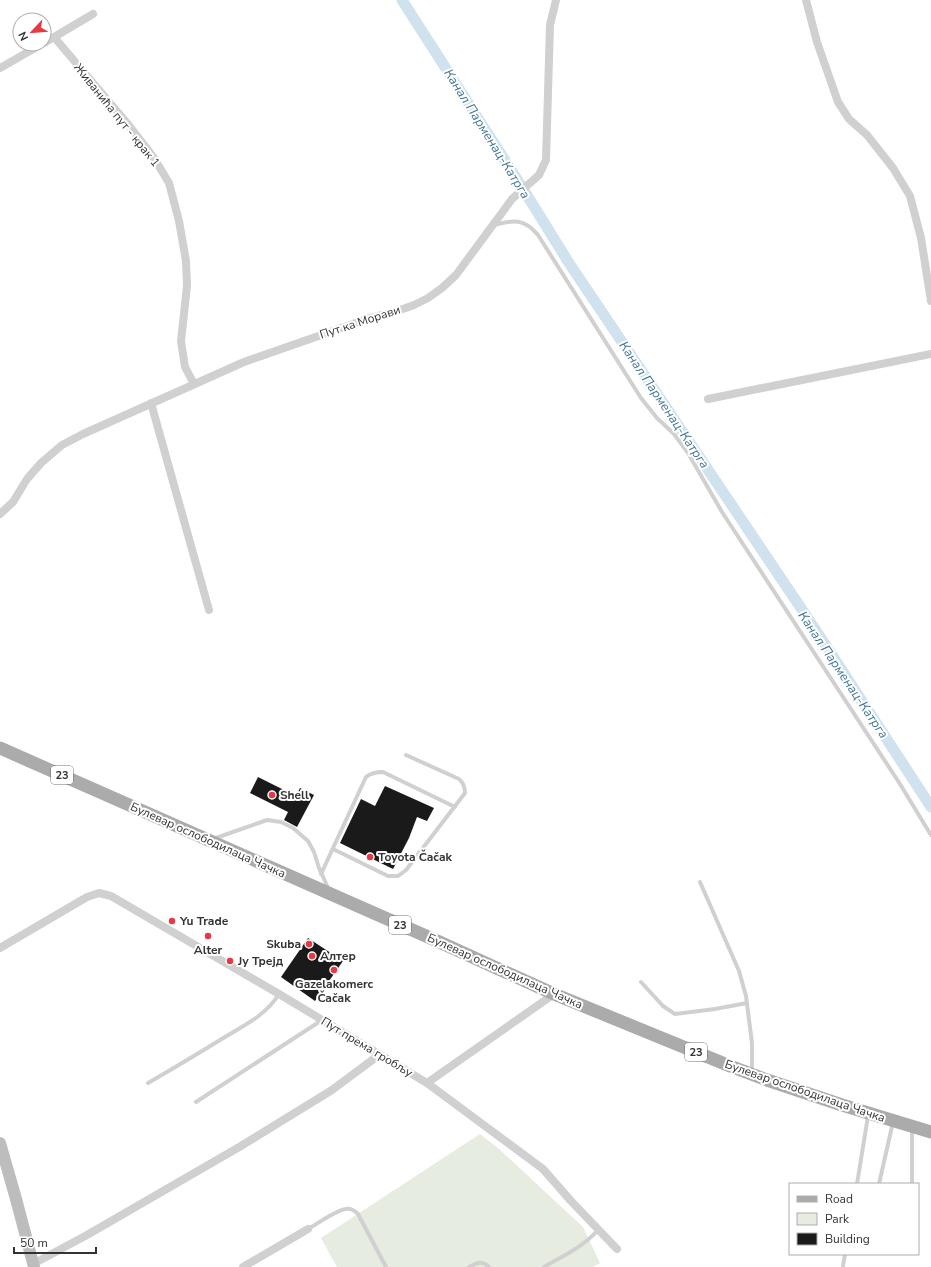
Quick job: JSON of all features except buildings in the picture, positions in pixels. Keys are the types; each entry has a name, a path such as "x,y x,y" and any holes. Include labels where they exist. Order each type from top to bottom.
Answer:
{"main road":[{"name":"Булевар ослободилаца Чачка","path":"0,748 554,994 752,1074 799,1091 931,1132"}],"street":[{"name":"Пут ка Морави","path":"0,514 13,502 27,479 41,463 62,445 83,434 244,362 370,318 414,305 428,298 442,288 456,275 518,192 539,175 546,160 550,25 556,0"},
{"path":"806,0 817,42 838,102 849,119 867,135 893,168 910,196 921,238 931,301"},
{"path":"54,37 93,14"},
{"name":"Живанића пут - крак 1","path":"54,37 127,122 154,158 169,183 179,221 186,268 187,286 181,341 185,367 194,384"},
{"path":"0,68 29,52"},
{"path":"708,399 931,354"},
{"path":"152,403 209,610"},
{"name":"Пут према гробљу","path":"0,948 87,897 99,893 111,896 279,994 427,1083 543,1169 616,1249"},
{"path":"427,1083 554,994"},
{"path":"0,1143 33,1265 241,1146 332,1090 379,1055"},
{"path":"243,1267 308,1228"}],"lane":[{"path":"494,225 518,221 529,226 538,235 641,398 657,418 674,434 688,453 722,512 895,777 931,835"},
{"path":"333,849 388,876 398,876 406,870 455,807 465,793 462,782 459,779 406,755"},
{"path":"321,874 366,777 373,773 383,772 455,807"},
{"path":"209,840 267,820 281,822 293,828 308,841 314,852 321,874 331,895"},
{"path":"700,882 739,971 747,1002 752,1043 752,1074"},
{"path":"641,982 663,1006 675,1014 715,1009 747,1002"},
{"path":"148,1083 260,1015 271,1006 279,994"},
{"path":"196,1102 322,1020"},
{"path":"856,1183 868,1113"},
{"path":"879,1183 894,1121"},
{"path":"912,1126 912,1183"},
{"path":"308,1228 341,1210 348,1208 352,1209 358,1214 386,1267"},
{"path":"544,1267 580,1247 598,1230"},
{"path":"843,1266 845,1255"},
{"path":"469,1267 480,1262 489,1267"}],"green space":[{"path":"480,1134 499,1149 583,1227 600,1263 593,1267 337,1267 321,1238"}],"waterway":[{"name":"Канал Парменац-Катрга","path":"402,0 569,263 815,629 931,807"}],"place":[{"name":"Shell","path":"272,795"},
{"name":"Toyota Čačak","path":"370,857"},
{"name":"Yu Trade","path":"172,921"},
{"name":"Alter","path":"208,936"},
{"name":"Skuba","path":"309,944"},
{"name":"Алтер","path":"312,956"},
{"name":"Ју Трејд","path":"230,961"},
{"name":"Gazelakomerc Čačak","path":"334,970"}]}
